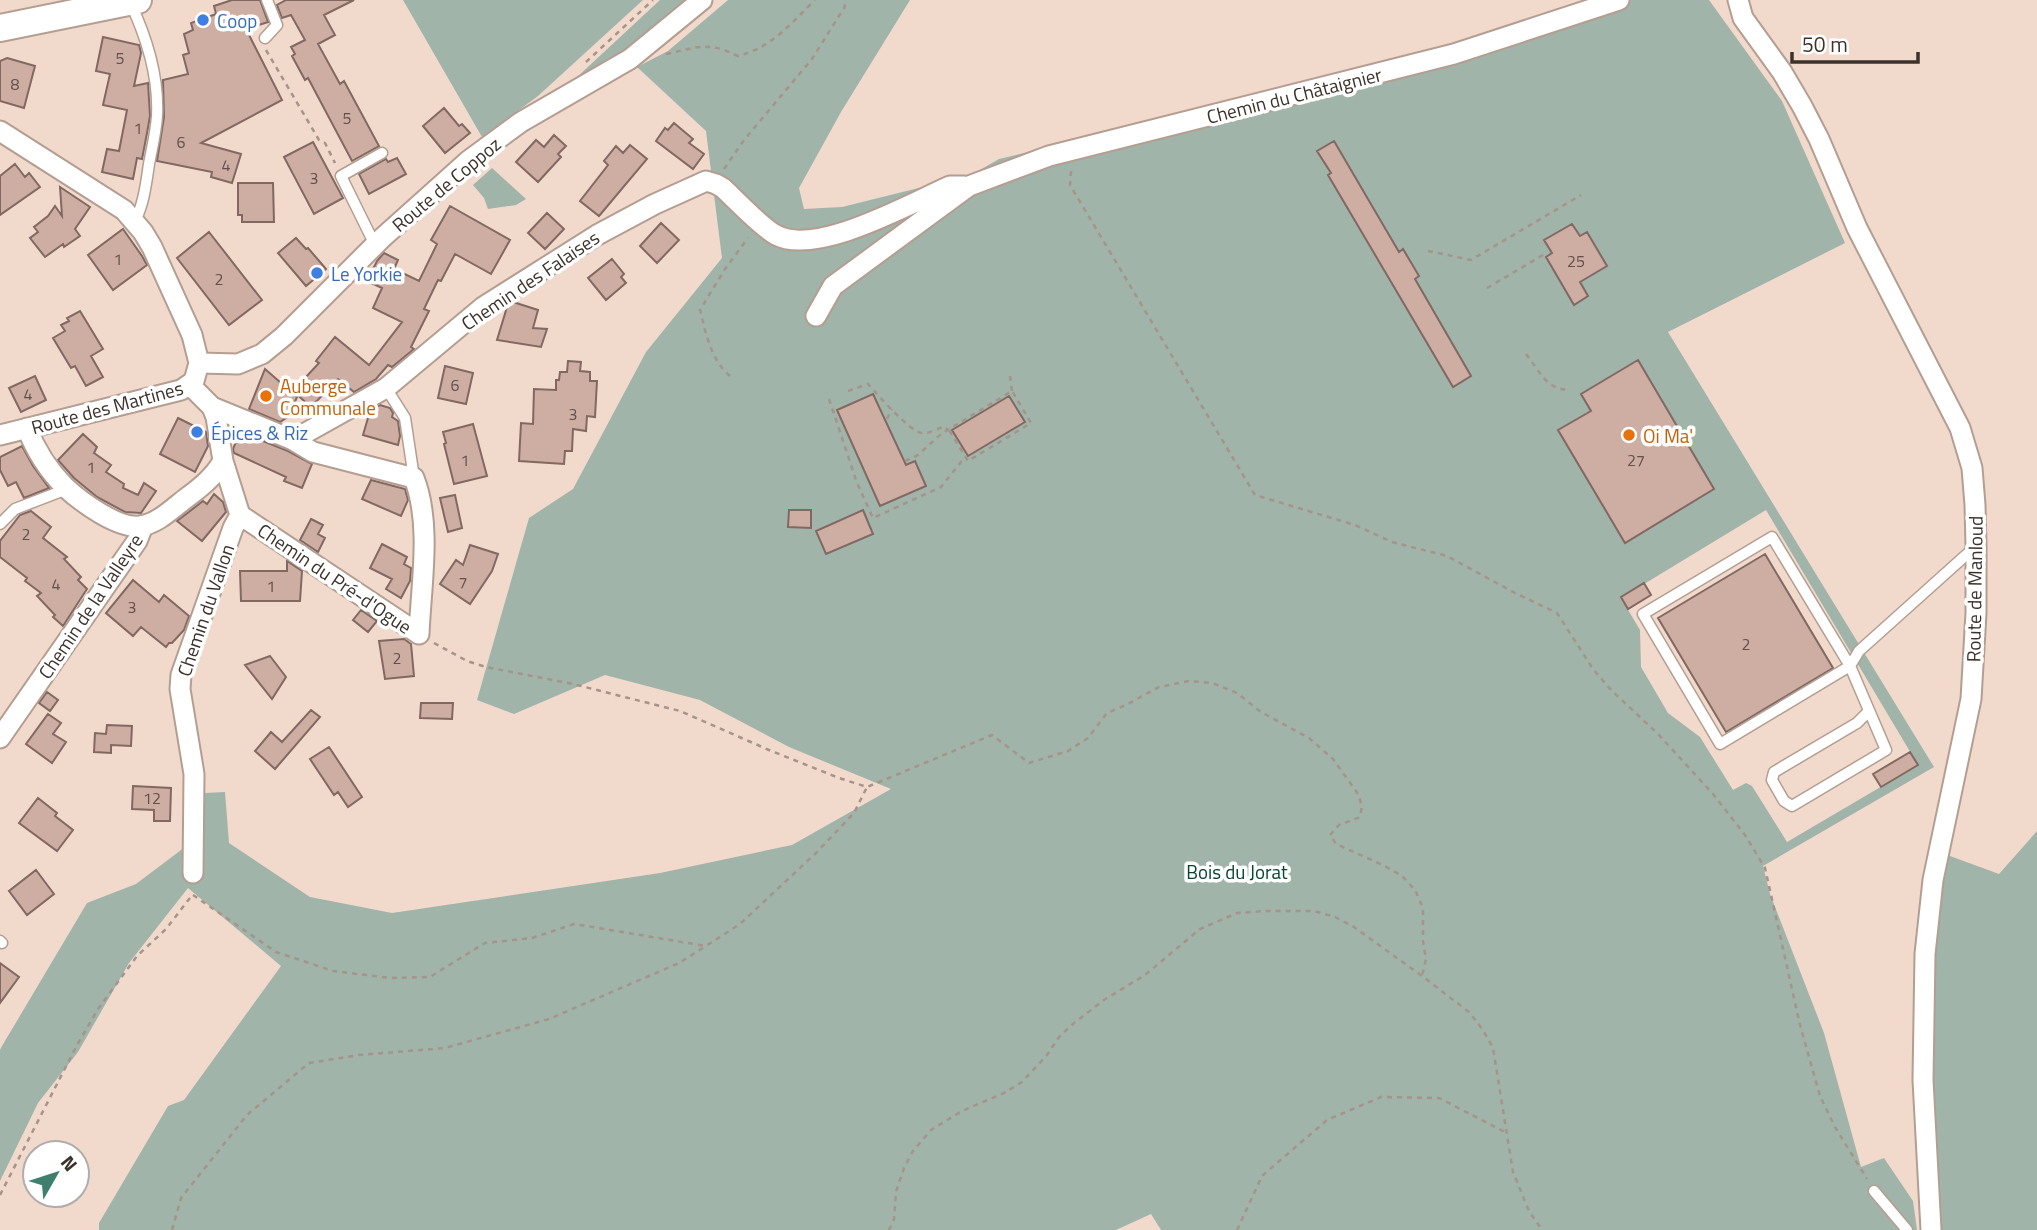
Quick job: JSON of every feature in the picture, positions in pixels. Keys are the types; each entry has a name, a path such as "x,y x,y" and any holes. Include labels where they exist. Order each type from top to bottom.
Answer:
{"main road":[{"path":"0,28 134,1"}],"street":[{"name":"Route de Coppoz","path":"199,363 238,364 262,354 375,245 468,161 521,122 641,51 702,0"},
{"name":"Chemin du Châtaignier","path":"816,316 832,286 969,186 1049,156 1454,54 1619,0"},
{"name":"Route de Manloud","path":"1738,0 1743,18 1782,72 1819,139 1857,228 1960,428 1972,468 1976,613 1971,699 1933,880 1925,954 1923,1080 1931,1230"},
{"path":"1,133 124,210 135,221 152,247 185,320 196,346 199,363"},
{"name":"Chemin du Châtaignier","path":"711,182 776,235 786,239 816,240 861,227 950,186 969,186"},
{"name":"Chemin des Falaises","path":"293,440 386,388 476,313 597,234 643,210 711,182"},
{"name":"Route des Martines","path":"0,435 181,390 190,385 197,376 199,363"},
{"path":"190,385 212,407 293,440 313,452 414,478 424,522 419,634"},
{"name":"Chemin du Pré-d'Ogue","path":"212,407 218,422 223,461 240,515 419,634"},
{"path":"27,428 42,456 68,489 120,523 130,527 144,526"},
{"name":"Chemin de la Valleyre","path":"0,738 137,541 144,526 157,520 189,496 217,471 223,461"},
{"name":"Chemin du Vallon","path":"193,873 194,774 180,690 181,675 240,515"}],"lane":[{"path":"265,38 277,25 267,0"},
{"path":"134,1 154,68 158,103 146,189 135,221"},
{"path":"375,245 341,176 382,153"},
{"path":"386,388 405,418 414,478"},
{"path":"0,524 15,509 68,489"},
{"path":"1869,711 1857,723 1774,772 1772,780 1784,801 1792,806 1886,750 1850,666 1772,537 1643,614 1720,744 1850,666 1859,651 1976,546"},
{"path":"1874,1191 1907,1230"}],"path":[{"path":"580,68 653,0"},
{"path":"641,51 658,55 708,45 738,56 751,52 783,33 815,0"},
{"path":"711,182 717,179 744,140 812,59 847,0"},
{"path":"265,38 264,47 319,140 325,144 341,176"},
{"path":"1072,150 1070,185 1255,495 1355,525 1392,542 1447,556 1557,614 1593,669 1713,794 1745,835 1765,868 1800,1026 1820,1096 1835,1127 1874,1191"},
{"path":"1428,251 1471,260 1581,195"},
{"path":"730,376 720,367 708,341 700,310 725,269 761,222"},
{"path":"1487,288 1543,255"},
{"path":"1526,354 1547,382 1556,389 1567,390"},
{"path":"848,391 868,384 918,433 924,434 943,427 949,430 968,461 1031,423 1012,391 1010,376"},
{"path":"905,461 918,455 934,439 1012,391"},
{"path":"829,399 857,483 873,518 941,487 965,457"},
{"path":"887,419 892,409"},
{"path":"419,634 467,661 486,667 573,684 680,711 769,750 867,787 992,735 1029,763 1068,751 1088,738 1107,713 1158,687 1189,681 1212,683 1237,693 1261,712 1309,738 1333,759 1358,794 1362,806 1360,817 1339,825 1330,835 1336,844 1402,876 1415,890 1423,908 1426,959 1422,976"},
{"path":"172,1230 181,1198 247,1115 309,1063 359,1055 445,1048 549,1019 679,963 740,924 816,853 854,813 867,787"},
{"path":"0,1195 76,1045 136,956 166,929 193,895 193,873"},
{"path":"193,895 276,952 333,971 391,978 430,977 485,943 532,938 574,924 706,946"},
{"path":"889,1230 894,1219 896,1192 904,1168 913,1151 931,1130 962,1111 1023,1082 1059,1037 1074,1023 1104,1000 1146,975 1200,929 1237,913 1266,911 1314,911 1354,927 1469,1013 1493,1048 1513,1172 1529,1211 1542,1230"},
{"path":"1237,1230 1262,1176 1327,1120 1381,1097 1439,1098 1507,1132"}],"green space":[{"path":"403,0 643,0 538,96 482,137"},
{"path":"660,0 697,0 632,49 580,80 576,78"},
{"name":"Bois du Jorat","path":"728,0 910,0 841,112 799,188 804,209 842,207 971,175 999,159 1403,62 1595,0 1709,0 1782,101 1845,243 1668,332 1934,767 1763,866 1770,894 1824,1033 1861,1167 1884,1158 1913,1201 1917,1230 1161,1230 1151,1214 1116,1230 99,1230 99,1223 168,1106 184,1100 281,966 188,888 129,963 78,1052 38,1103 0,1181 2,1046 87,903 136,884 189,844 205,793 225,792 229,843 310,897 392,913 660,873 792,845 891,789 789,747 700,700 605,675 514,714 477,700 529,518 573,489 646,352 722,258 706,131 637,67 668,51","holes":["1766,510 1918,765 1787,842 1752,786 1746,783 1733,790 1700,737 1668,713 1641,667 1640,630 1621,598"]},
{"path":"492,168 526,199 516,205 488,209 484,198 473,185"},
{"path":"2037,831 2037,1230 1931,1230 1923,1080 1939,852 1999,874"}],"building":[{"path":"232,0 260,0 268,22 246,29 282,100 201,143 241,154 232,183 211,177 212,172 157,161 164,117 163,80 188,74 183,55 189,53 184,34 193,30 191,23 216,14 214,6"},
{"path":"286,0 354,0 324,15 335,35 318,44 340,84 344,81 379,146 352,161 308,78 305,80 292,56 295,54 291,47 305,40 291,15 282,18 277,5"},
{"path":"103,37 139,45 141,53 134,86 148,83 150,116 142,159 137,158 133,179 102,172 107,149 119,151 127,110 103,105 110,74 96,71"},
{"path":"7,58 35,66 24,108 0,101 0,61"},
{"path":"444,108 459,126 462,124 470,133 445,153 423,126"},
{"path":"674,123 693,139 689,143 704,154 693,169 656,141 665,128 668,130"},
{"path":"554,135 566,146 558,154 561,157 538,182 516,162 536,140 544,147"},
{"path":"1334,141 1399,252 1403,249 1419,276 1415,279 1471,376 1453,387 1328,175 1331,173 1317,151"},
{"path":"313,142 343,198 314,214 284,157"},
{"path":"630,145 647,159 599,216 580,201 608,165 604,161 616,146 623,153"},
{"path":"397,158 406,174 369,194 359,174 386,159 388,162"},
{"path":"15,164 25,177 29,173 40,187 0,215 0,176"},
{"path":"238,183 273,183 274,222 242,222 242,215 238,215"},
{"path":"60,187 90,207 75,229 80,236 45,257 30,238 38,232 34,227 48,216 55,206 62,216"},
{"path":"450,206 510,240 491,274 455,254 424,309 429,311 411,347 414,349 392,367 388,365 376,379 354,392 338,379 311,407 293,391 319,363 316,361 335,337 369,365 402,322 373,308 382,288 367,281 377,261 384,253 398,260 394,269 419,281 437,244 431,240"},
{"path":"547,213 564,229 545,249 528,233"},
{"path":"661,223 679,240 657,263 640,246"},
{"path":"1572,224 1580,236 1587,232 1607,266 1580,282 1588,296 1574,305 1546,257 1552,253 1544,240"},
{"path":"123,229 147,265 113,290 88,255"},
{"path":"209,232 262,300 229,325 177,258"},
{"path":"296,238 326,269 306,286 278,253"},
{"path":"612,259 624,274 621,277 626,283 606,300 588,278"},
{"path":"513,302 538,310 533,328 547,329 541,347 497,340 507,307"},
{"path":"80,311 103,349 91,356 103,377 86,386 75,366 71,368 53,338 65,331 61,325 69,321 67,318"},
{"path":"1638,360 1714,489 1625,543 1558,430 1591,411 1581,394"},
{"path":"568,361 581,362 580,371 590,372 590,381 597,381 595,417 587,416 586,431 573,429 572,451 565,451 564,464 519,461 521,423 533,424 534,389 556,390 556,380 559,380 560,372 567,372"},
{"path":"445,366 473,373 466,404 438,398"},
{"name":"Auberge Communale","path":"265,369 297,397 289,416 280,422 249,409"},
{"path":"35,376 46,400 21,412 9,388"},
{"path":"873,394 906,465 915,461 926,486 880,506 837,410"},
{"path":"1009,396 1025,422 968,456 952,430"},
{"path":"380,405 390,408 392,417 398,421 398,445 363,435 370,411"},
{"path":"178,418 206,432 208,446 195,472 160,454"},
{"path":"473,424 487,476 454,484 443,432"},
{"path":"240,432 288,451 312,464 302,488 284,481 286,477 234,453"},
{"path":"83,434 97,447 94,453 111,465 106,472 124,484 123,488 138,495 144,483 156,491 141,513 125,512 97,497 58,460"},
{"path":"22,446 49,488 24,498 16,482 8,486 0,470 0,457"},
{"path":"371,480 405,489 408,500 401,516 362,499"},
{"path":"214,494 223,502 226,512 202,541 177,521 203,501 207,504"},
{"path":"455,495 462,528 448,532 440,498"},
{"path":"789,510 811,510 811,528 788,527"},
{"path":"863,510 873,534 826,554 816,531"},
{"path":"31,511 51,527 43,538 67,557 64,559 81,577 78,580 87,589 63,626 37,596 41,593 0,557 0,541 20,515"},
{"path":"311,519 323,525 318,534 325,538 318,552 300,540"},
{"path":"382,544 407,557 404,564 411,568 410,581 401,598 386,589 392,579 370,568"},
{"path":"470,545 498,554 492,571 470,604 440,584 456,560 463,565"},
{"path":"1765,554 1833,668 1726,732 1658,618"},
{"path":"287,561 302,571 300,601 241,601 240,571 287,571"},
{"path":"133,580 159,602 164,595 189,616 184,630 166,647 141,627 133,636 106,613"},
{"path":"1644,583 1651,595 1628,609 1621,597"},
{"path":"361,610 377,621 368,632 353,620"},
{"path":"404,639 411,644 414,676 385,679 379,641"},
{"path":"270,656 286,677 272,699 245,665"},
{"path":"47,692 58,700 50,711 39,703"},
{"path":"421,703 453,703 452,719 420,718"},
{"path":"311,710 320,717 275,769 255,751 271,732 282,742"},
{"path":"48,714 61,723 53,734 66,742 52,763 26,744"},
{"path":"107,725 132,726 131,746 111,745 111,753 94,752 95,733 106,734"},
{"path":"329,747 362,797 348,807 338,792 334,795 310,759"},
{"path":"1910,752 1918,765 1881,787 1873,774"},
{"path":"133,786 171,788 170,821 154,821 154,810 132,809"},
{"path":"38,798 73,830 57,851 19,823"},
{"path":"36,870 54,894 27,915 9,891"},
{"path":"0,963 19,977 0,1003"}],"place":[{"name":"Coop","path":"203,20"},
{"name":"Le Yorkie","path":"317,273"},
{"name":"Auberge Communale","path":"266,396"},
{"name":"Épices & Riz","path":"197,432"},
{"name":"Oi Ma'","path":"1629,435"}]}
